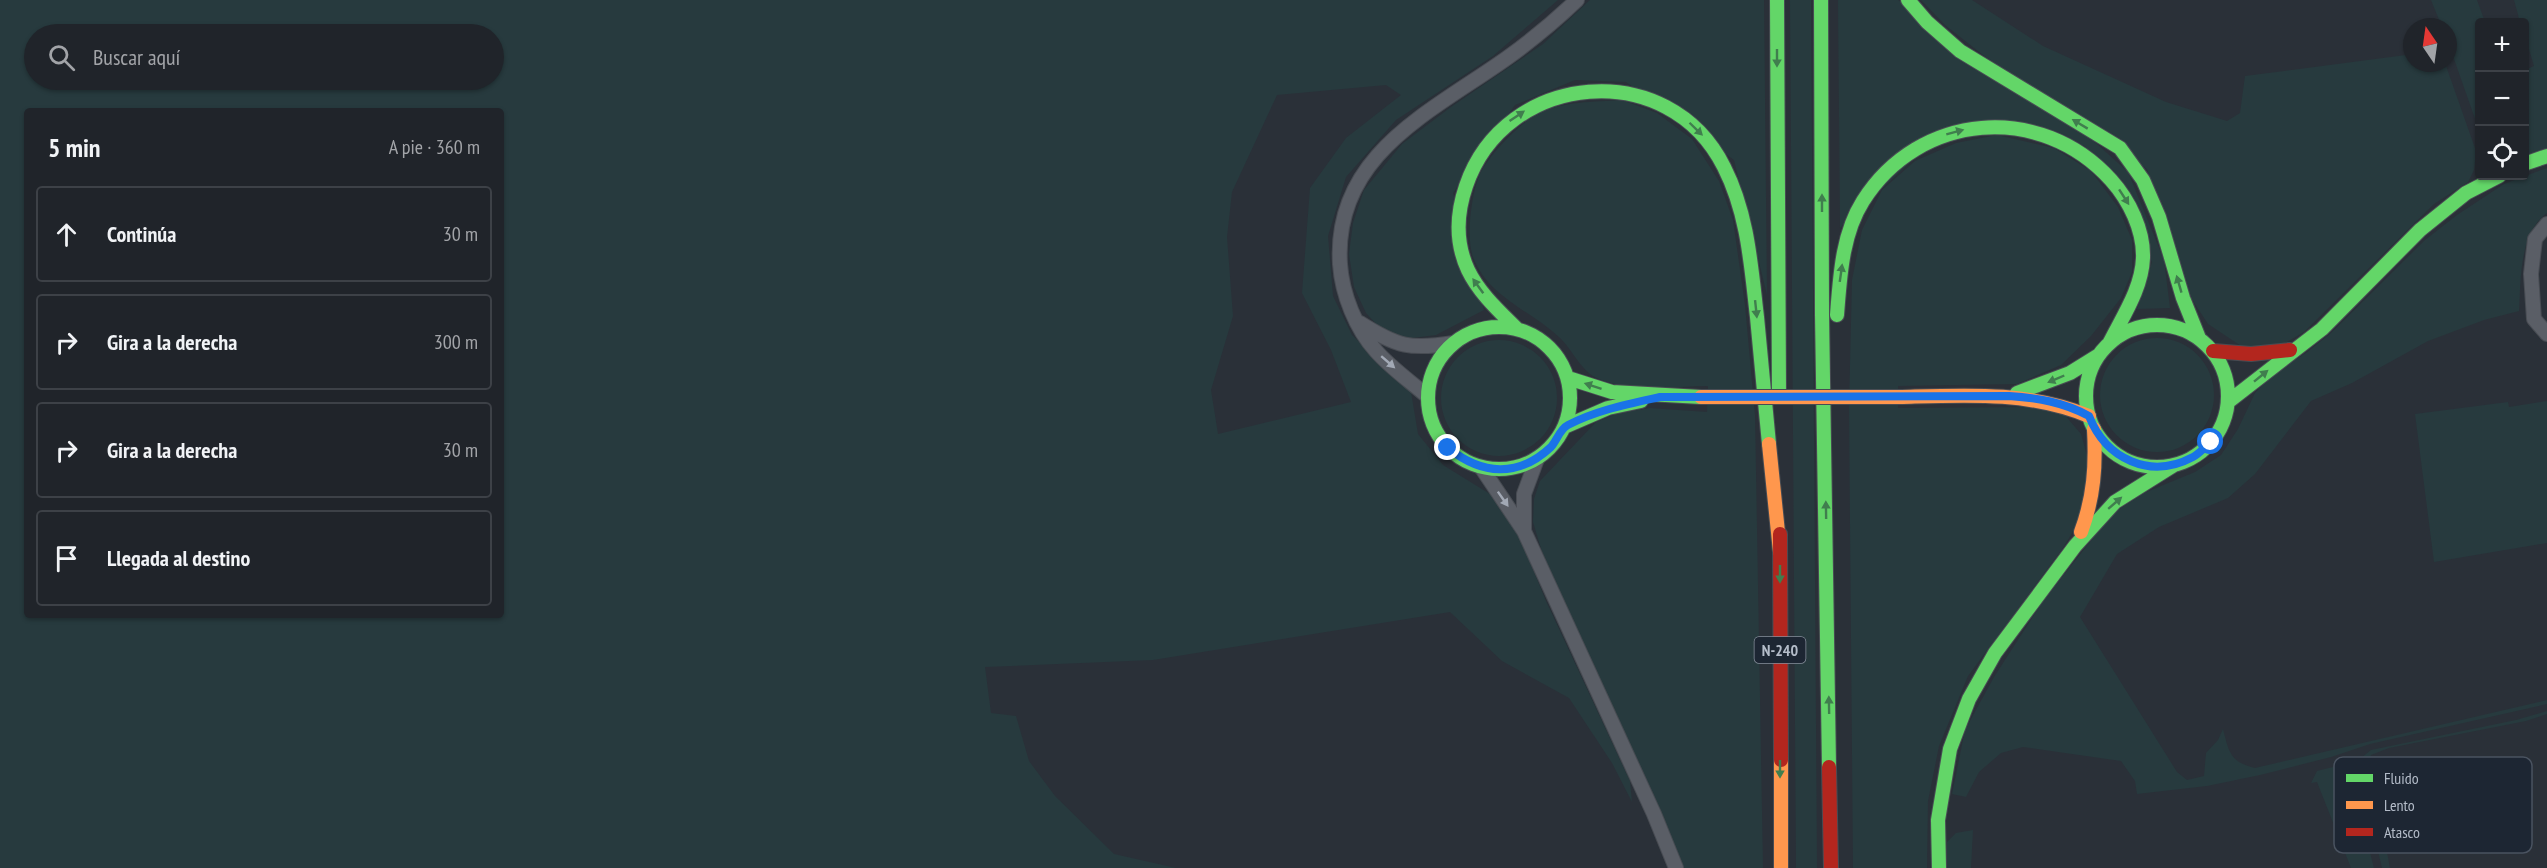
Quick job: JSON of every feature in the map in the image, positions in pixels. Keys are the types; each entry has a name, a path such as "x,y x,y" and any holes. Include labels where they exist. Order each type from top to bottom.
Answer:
{"main road":[{"name":"N-240","path":"1777,0 1781,868"},
{"name":"N-240","path":"1821,0 1822,303 1831,868"},
{"path":"1908,0 1927,22 1960,51 2120,148 2143,180 2159,217 2183,297 2199,338"},
{"path":"1517,329 1476,286 1464,262 1458,240 1458,213 1463,184 1475,158 1493,135 1517,115 1546,100 1579,91 1616,90 1652,99 1683,117 1707,140 1725,166 1740,207 1750,251 1780,552"},
{"path":"1825,432 1840,274 1848,234 1863,200 1880,177 1904,156 1928,140 1954,131 1997,126 2022,127 2072,145 2093,160 2113,180 2129,204 2139,231 2143,258 2139,284 2110,342 2099,355 2089,374 2086,395 2089,416 2094,429 2108,448 2128,461 2151,467 2174,465"},
{"path":"2529,162 2547,156"},
{"path":"2228,402 2293,349 2322,329 2420,230 2466,193 2491,180"},
{"path":"1939,868 1938,820 1950,749 1969,699 1995,653 2075,546 2115,502 2174,465 2194,457 2211,442 2223,423 2228,402 2225,375 2213,351 2199,338 2182,329 2164,325 2145,326 2126,332 2110,342"},
{"path":"1495,327 1517,329 1539,339 1557,356 1568,378 1569,411 1564,427 1553,445 1537,459 1519,467 1500,470 1481,467 1463,460 1448,448 1436,433 1427,396 1431,376 1440,358 1454,343 1473,332 1495,327"},
{"path":"2213,351 2244,356 2268,355 2293,349"},
{"path":"2009,396 2070,373 2099,355"},
{"path":"1568,378 1612,393 1660,397 2009,396 2056,402 2089,416"},
{"path":"1564,427 1608,408 1660,397"},
{"path":"2075,546 2092,504 2096,470 2094,429"}],"street":[{"path":"1427,396 1376,351 1357,321 1346,297 1340,272 1339,247 1346,207 1353,190 1369,165 1391,140 1507,58 1551,24 1577,0"},
{"path":"2547,224 2535,239 2531,274 2535,319 2547,334"},
{"path":"1357,321 1380,336 1404,347 1429,347 1454,343"},
{"path":"1524,531 1524,494 1537,459"},
{"path":"1481,467 1524,531 1654,814 1676,868"}],"green space":[{"path":"0,0 1558,0 1493,56 1396,120 1346,177 1328,236 1333,296 1352,335 1411,392 1418,434 1443,465 1498,499 1521,540 1546,601 1630,781 1632,802 1612,763 1569,698 1502,661 1450,612 1153,660 985,667 991,713 1016,716 1029,761 1055,796 1114,854 1176,868 0,868","holes":["1386,85 1401,95 1346,138 1310,188 1302,293 1331,350 1351,402 1218,434 1211,390 1233,316 1227,237 1232,192 1277,95"]},
{"path":"1590,0 1764,0 1767,295 1734,160 1626,82 1575,80 1515,105 1453,193 1484,310 1436,335 1404,339 1379,327 1366,313 1354,287 1349,254 1353,223 1364,190 1402,144 1451,107 1543,44"},
{"path":"1790,0 1811,0 1817,868 1796,868"},
{"path":"1838,0 1898,0 2087,135 2128,172 2164,260 2170,308 2137,309 2152,262 2085,146 1950,125 1840,228"},
{"path":"1921,0 1972,0 2043,46 2166,102 2227,121 2240,113 2245,76 2403,55 2403,72 2448,72 2475,148 2474,170 2468,182 2434,204 2304,332 2278,347 2241,346 2208,324 2191,298 2147,169 1983,55 1945,25"},
{"path":"2431,0 2477,0 2484,18 2475,18 2475,119 2457,68 2457,18 2438,18"},
{"path":"2514,0 2547,0 2547,148 2529,154 2529,68 2534,66 2529,49 2529,18 2519,18"},
{"path":"1622,100 1657,113 1692,139 1719,181 1733,220 1745,305 1755,415 1763,868 1683,868 1542,552 1533,522 1534,499 1540,481 1596,422 1619,413 1650,408 1707,412 1708,386 1625,386 1593,376 1548,327 1511,302 1489,283 1480,271 1471,249 1470,217 1479,176 1496,151 1513,133 1537,114 1547,110 1579,103"},
{"path":"1997,135 2054,148 2091,171 2118,207 2132,240 2132,272 2121,298 2091,336 2061,365 2017,384 1898,386 1898,408 2036,407 2063,413 2081,434 2089,463 2084,513 2063,548 1968,676 1939,746 1928,801 1927,868 1853,868 1849,408 1852,280 1862,230 1882,190 1915,161 1956,143"},
{"path":"2547,168 2547,213 2531,232 2526,244 2521,271 2519,311 2484,320 2428,341 2352,383 2311,401 2255,474 2228,498 2159,527 2117,554 2080,617 2177,772 2187,780 2204,776 2206,753 2218,740 2223,729 2227,744 2235,759 2255,768 2547,700 2547,704 2370,744 2331,757 2260,775 2207,786 2137,794 2135,781 2121,761 2023,747 2001,753 1979,772 1966,797 1952,794 1965,730 1994,677 2043,601 2113,513 2144,493 2195,472 2221,455 2238,429 2255,393 2274,373 2306,353 2331,333 2425,240 2457,215 2504,184 2515,180 2529,180 2529,175"},
{"path":"2157,338 2179,343 2197,355 2209,373 2214,395 2209,417 2197,435 2179,447 2157,452 2135,447 2117,435 2105,417 2100,395 2105,373 2117,355 2135,343"},
{"path":"1499,340 1521,344 1540,357 1553,376 1557,398 1553,420 1540,439 1521,452 1499,456 1477,452 1458,439 1445,420 1441,398 1445,376 1458,357 1477,344"},
{"path":"2547,401 2547,543 2434,562 2415,414 2508,402 2509,407"},
{"path":"2547,711 2547,714 2526,721 2389,748 2371,757 2362,757 2371,750 2516,720"},
{"path":"2334,767 2334,825 2317,782 2311,783 2317,771"},
{"path":"1973,830 1971,868 1946,868 1947,842 1956,833"},
{"path":"2345,853 2370,853 2374,868 2351,868"},
{"path":"2379,853 2387,853 2390,868 2382,868"}],"traffic: fast":[{"path":"1777,0 1779,393"},
{"path":"1821,0 1822,314 1829,767"},
{"path":"1908,0 1927,22 1960,51 2120,148 2143,180 2159,217 2183,298 2199,338"},
{"path":"1517,329 1478,286 1468,270 1459,239 1460,207 1466,186 1486,148 1515,119 1550,100 1589,92 1628,94 1666,107 1699,131 1724,167 1738,203 1753,279 1769,444"},
{"path":"1837,315 1843,256 1850,227 1863,201 1887,171 1916,149 1948,135 1982,128 2017,129 2051,138 2083,155 2111,180 2124,197 2134,216 2143,247 2142,269 2131,302 2110,342"},
{"path":"2529,162 2547,156"},
{"path":"2228,402 2322,329 2420,230 2466,193 2491,180"},
{"path":"2157,325 2184,331 2207,346 2222,369 2228,396 2222,423 2207,446 2184,461 2157,467 2130,461 2107,446 2092,423 2086,396 2092,369 2107,346 2130,331 2157,325"},
{"path":"1499,327 1513,328 1526,333 1549,348 1564,371 1569,384 1570,398 1569,412 1564,425 1549,448 1526,463 1513,468 1499,469 1485,468 1472,463 1449,448 1434,425 1429,412 1428,398 1429,384 1434,371 1449,348 1472,333 1485,328 1499,327"},
{"path":"2017,393 2070,373 2099,355"},
{"path":"1568,378 1612,392 1701,397"},
{"path":"1564,427 1608,408 1641,401"},
{"path":"1939,868 1938,820 1950,749 1969,699 1995,653 2075,546 2115,502 2174,465"}],"traffic: slow":[{"path":"1902,397 1997,396 2020,398 2043,402 2089,416"},
{"path":"1701,397 1902,397"},
{"path":"2081,532 2089,506 2093,481 2094,429"},
{"path":"1769,444 1780,552"},
{"path":"1781,760 1781,868"}],"traffic: jam":[{"path":"2213,351 2251,354 2290,350"},
{"path":"1780,534 1781,760"},
{"path":"1829,767 1831,868"}],"route":[{"path":"1448,448 1463,460 1481,467 1500,470 1519,467 1537,459 1553,445 1564,427 1608,408 1660,397 2009,396 2037,398 2069,406 2089,416 2094,429 2108,448 2128,461 2151,467 2174,465 2194,457 2211,442"}]}
